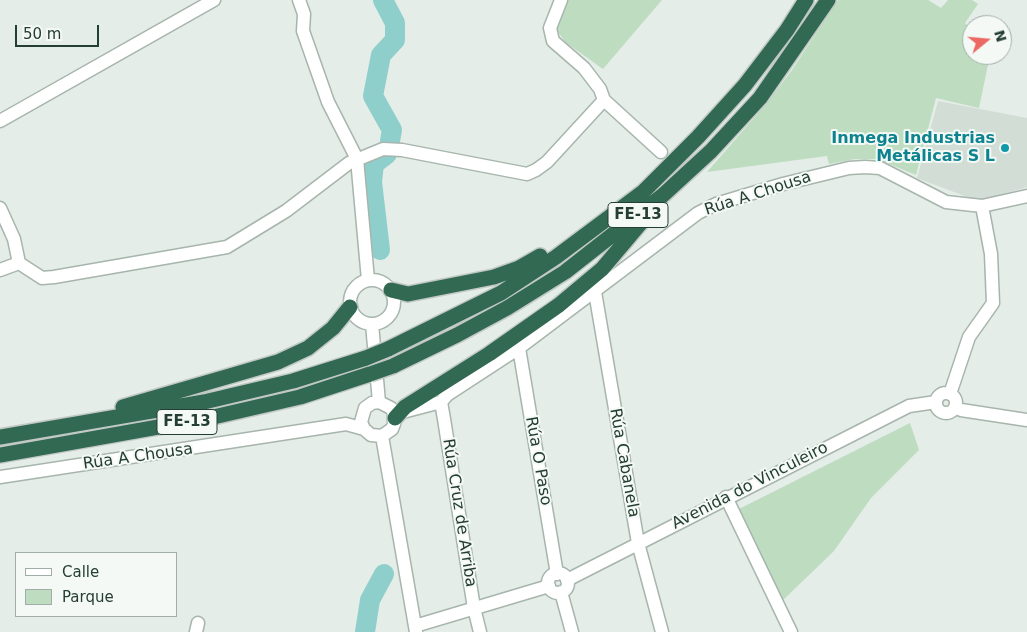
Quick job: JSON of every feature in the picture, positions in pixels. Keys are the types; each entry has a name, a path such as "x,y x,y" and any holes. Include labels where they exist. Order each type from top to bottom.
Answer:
{"highway":[{"name":"FE-13","path":"0,437 204,402 293,381 366,358 388,349 501,293 643,192 746,85 788,30 806,0"},
{"name":"FE-13","path":"0,455 209,418 300,397 393,366 458,335 516,303 565,272 662,196 711,151 760,98 828,0"},
{"path":"397,416 405,407 489,354 559,305 602,269 642,224 662,196"},
{"path":"390,290 408,294 506,273 532,262 573,233 611,216"},
{"path":"49,429 278,362 308,348 334,328 350,307"}],"street":[{"path":"0,121 214,0"},
{"path":"299,0 304,14 303,31 328,102 357,159 368,280"},
{"path":"561,0 550,28 554,40 584,68 600,89 604,100 662,152"},
{"path":"0,208 14,239 18,263 42,278 227,247 286,211 349,163 384,149 402,150 526,174 547,162 604,100"},
{"name":"Rúa A Chousa","path":"397,416 444,399 519,348 698,213 716,204 783,184 849,168 880,168 946,202 982,206 1027,196"},
{"path":"950,394 968,337 993,303 992,254 982,206"},
{"path":"0,270 18,263"},
{"path":"368,280 385,284 390,290 393,298 392,309 388,317 372,324 364,323 354,316 350,307 353,289 368,280"},
{"name":"Rúa Cabanela","path":"595,292 638,543 662,632"},
{"path":"372,324 379,402"},
{"name":"Rúa O Paso","path":"519,348 562,577"},
{"path":"950,394 956,401 955,407 951,412 942,412 937,408 936,402 941,395 950,394"},
{"name":"Rúa Cruz de Arriba","path":"444,399 474,608 480,632"},
{"path":"379,402 391,408 397,416 392,430 382,436 372,435 364,429 361,422 365,408 372,403 379,402"},
{"name":"Avenida do Vinculeiro","path":"562,577 638,543 909,406 936,402"},
{"path":"955,407 961,410 1027,420"},
{"name":"Rúa A Chousa","path":"0,477 346,424 364,429"},
{"path":"382,436 416,629 474,608 548,586"},
{"path":"726,497 791,632"},
{"path":"562,577 567,587 561,592 553,592 548,586 550,578 562,577"},
{"path":"561,592 572,632"}],"shaded area":[{"path":"938,101 1027,118 1027,187 978,201 917,178"}],"green space":[{"path":"568,0 662,0 603,69 565,42 556,29"},
{"path":"838,0 928,0 941,8 948,0 972,0 978,4 970,15 962,15 962,65 988,65 979,108 936,98 916,175 877,159 855,159 829,164 827,156 707,172 767,103 792,70"},
{"path":"910,423 919,450 871,498 834,551 781,602 737,510"}],"waterway":[{"path":"383,0 395,23 395,40 381,55 373,96 392,130 390,141"},
{"path":"380,250 372,182 374,164 387,154"},
{"path":"365,632 370,600 384,574"}],"place":[{"name":"Inmega Industrias Metálicas S L","path":"1005,148"}]}
